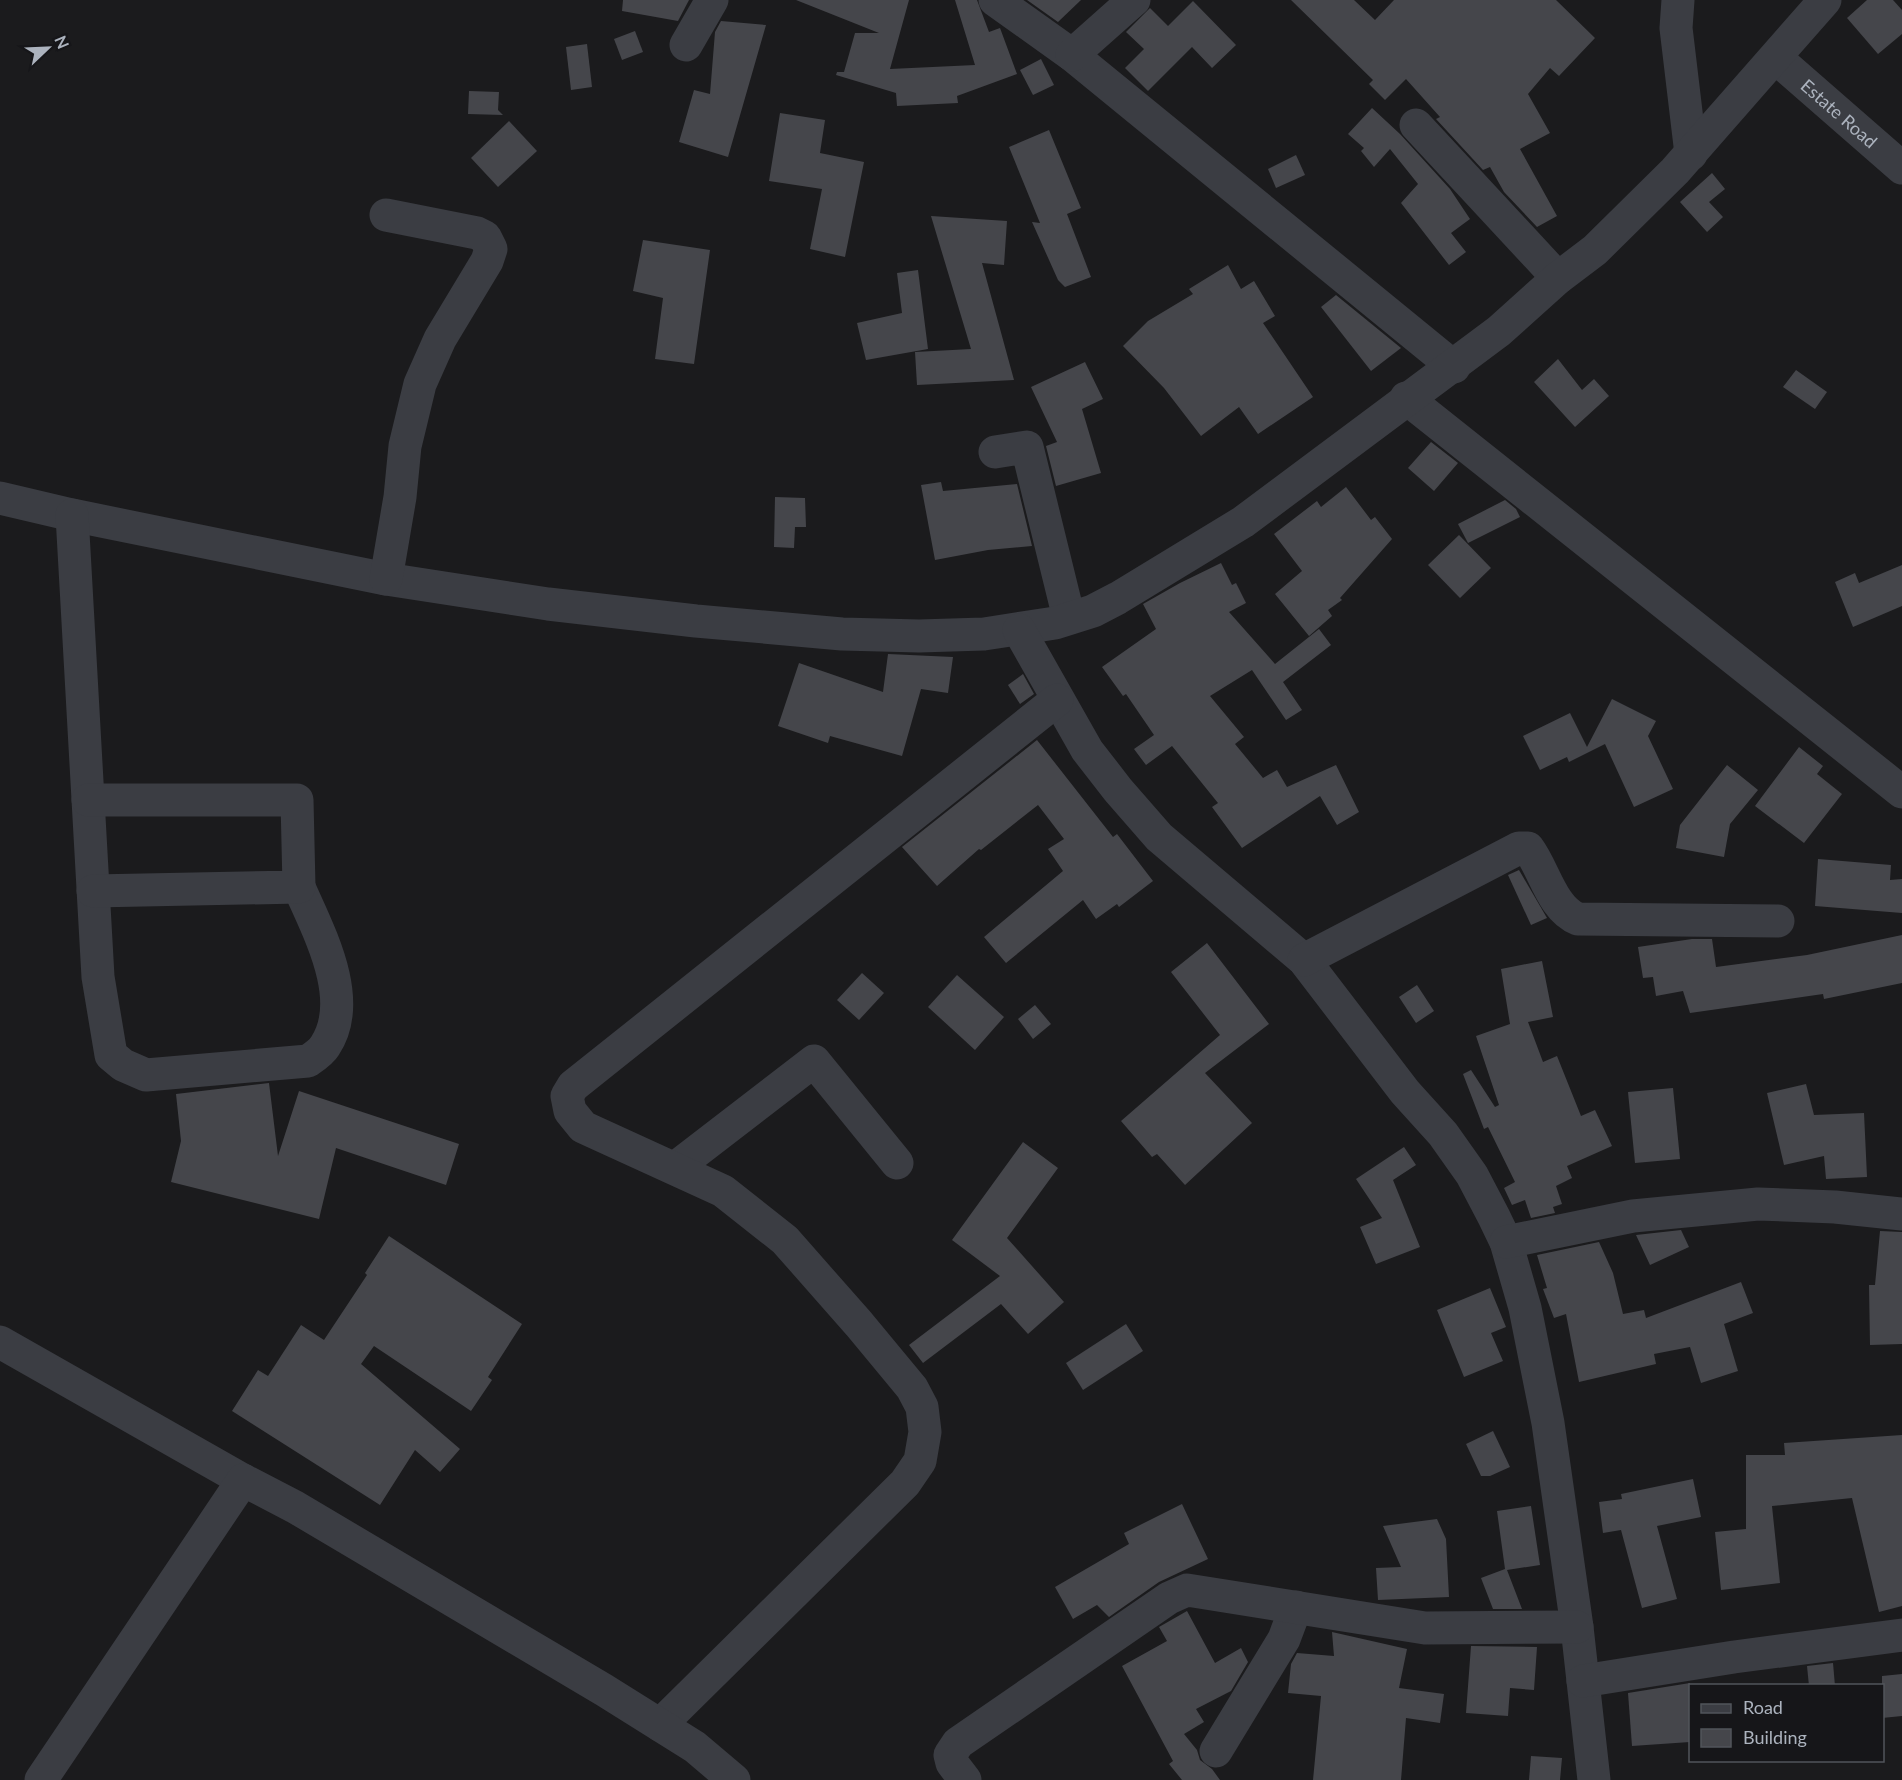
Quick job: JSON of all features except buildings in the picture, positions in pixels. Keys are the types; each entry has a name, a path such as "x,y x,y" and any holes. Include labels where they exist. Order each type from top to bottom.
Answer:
{"street":[{"path":"686,45 712,0"},
{"path":"995,0 1072,55 1454,367"},
{"path":"1072,55 1134,0"},
{"path":"1678,0 1676,28 1686,89 1691,154"},
{"path":"0,498 72,515 386,579 548,604 696,621 820,632 919,636 1019,630 1070,618 1093,611 1144,583 1243,522 1406,398 1454,367 1499,331 1558,278 1595,250 1691,154 1825,0"},
{"name":"Estate Road","path":"1776,58 1902,168"},
{"path":"1416,125 1558,278"},
{"path":"386,215 477,233 485,237 491,249 487,261 440,339 420,384 405,446 400,497 386,579"},
{"path":"1406,398 1902,792"},
{"path":"995,452 1027,447 1070,618"},
{"path":"72,515 93,891 98,977 111,1055 123,1065 146,1075 308,1061 325,1046 334,1024 335,989 330,960 299,887 297,800 88,800"},
{"path":"1019,630 1087,750 1159,837 1304,960 1405,1092 1443,1134 1472,1174 1506,1242 1525,1308 1548,1423 1577,1627 1594,1780"},
{"path":"660,1725 906,1483 920,1461 925,1432 922,1407 912,1388 785,1240 723,1191 583,1127 570,1111 567,1096 573,1086 1057,700"},
{"path":"1304,960 1519,848 1528,848 1561,906 1570,916 1578,919 1778,921"},
{"path":"93,891 299,887"},
{"path":"675,1168 814,1061 897,1163"},
{"path":"1506,1242 1633,1216 1758,1204 1902,1214"},
{"path":"0,1342 243,1480 295,1506 660,1725 695,1748 734,1780"},
{"path":"41,1780 243,1480"},
{"path":"965,1780 952,1763 950,1755 958,1743 1169,1598 1187,1590 1425,1628 1577,1627"},
{"path":"1216,1751 1284,1639 1296,1607"},
{"path":"1583,1681 1734,1657 1902,1635"}]}
